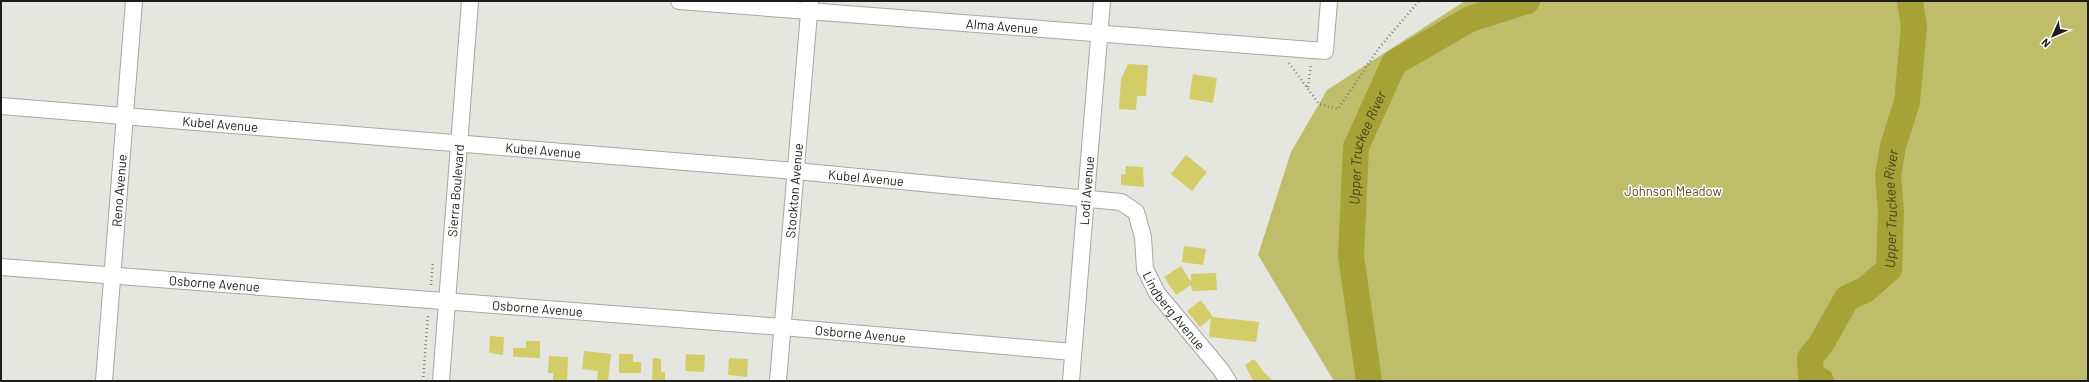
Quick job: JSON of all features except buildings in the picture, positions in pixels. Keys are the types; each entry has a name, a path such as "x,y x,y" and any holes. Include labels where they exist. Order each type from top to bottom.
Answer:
{"street":[{"name":"Reno Avenue","path":"104,381 134,1"},
{"name":"Sierra Boulevard","path":"441,381 470,1"},
{"name":"Alma Avenue","path":"679,1 809,6 1099,33 1275,46 1318,51"},
{"name":"Lodi Avenue","path":"1071,381 1102,1"},
{"path":"1318,51 1329,1"},
{"name":"Stockton Avenue","path":"778,381 809,6"},
{"name":"Kubel Avenue","path":"1,106 796,171 1086,199"},
{"name":"Lindberg Avenue","path":"1086,199 1120,202 1136,212 1143,237 1145,269 1157,293 1221,370 1228,381"},
{"name":"Osborne Avenue","path":"1,268 782,327 1073,352"}],"path":[{"path":"1275,46 1308,87 1319,104 1338,109 1379,48 1419,1"},
{"path":"1308,87 1318,51"}],"green space":[{"name":"Johnson Meadow","path":"1465,1 2088,1 2088,381 1334,381 1258,255 1291,152 1327,90"}],"waterway":[{"name":"Upper Truckee River","path":"1369,381 1351,256 1356,147 1394,63 1470,19 1527,1"},
{"name":"Upper Truckee River","path":"1821,381 1811,376 1810,358 1821,344 1847,298 1865,290 1889,269 1891,211 1888,176 1893,146 1907,102 1914,27 1910,1"}]}
